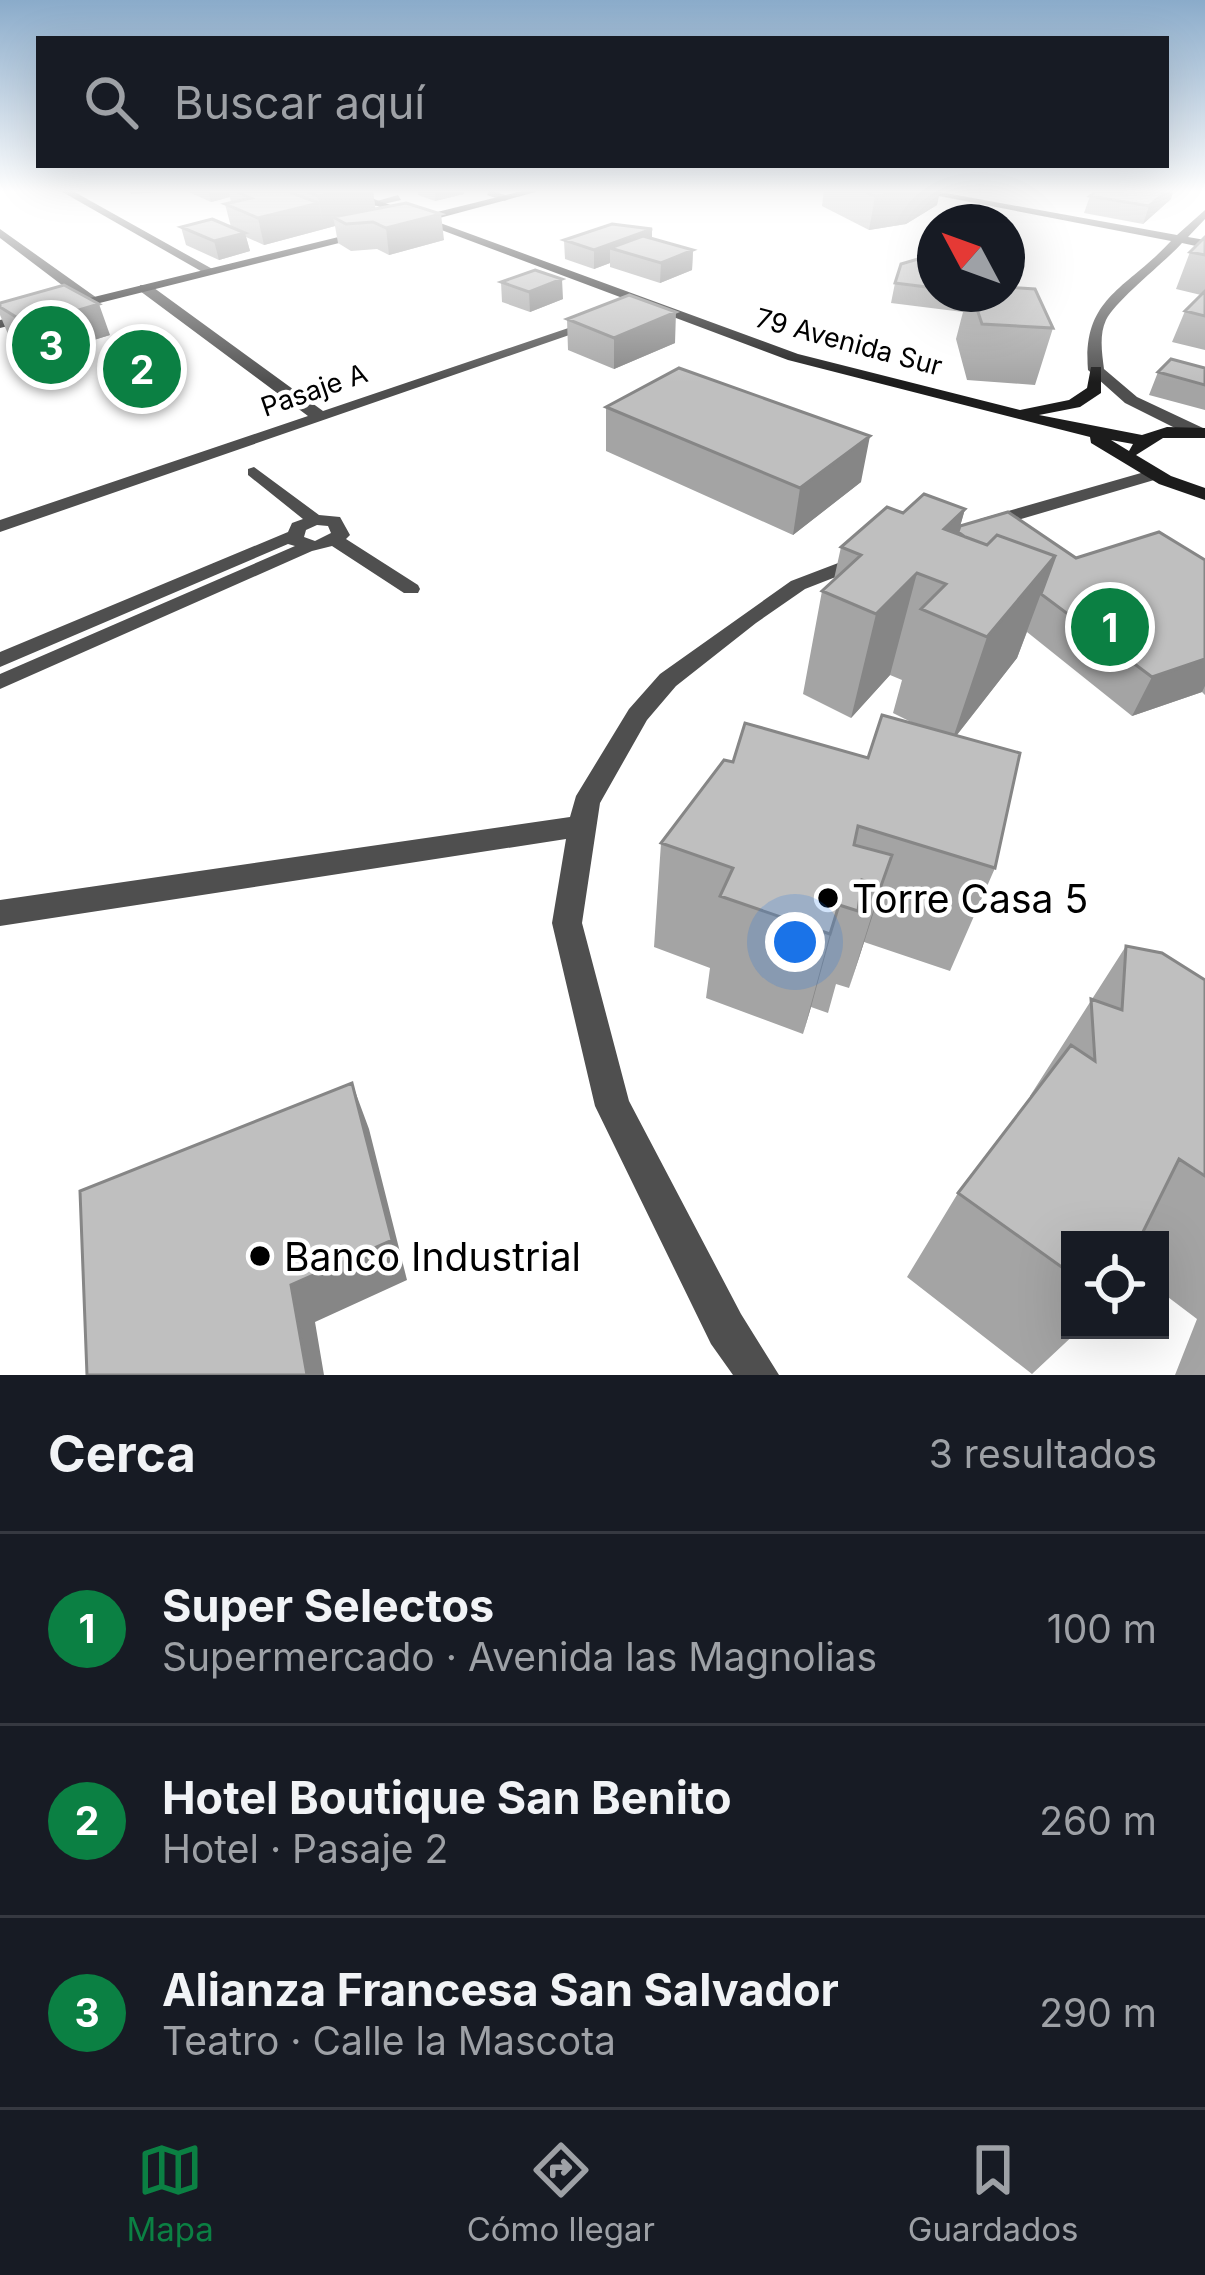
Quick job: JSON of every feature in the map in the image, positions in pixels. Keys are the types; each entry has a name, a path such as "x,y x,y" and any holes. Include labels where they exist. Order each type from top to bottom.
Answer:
{"main road":[{"path":"0,325 281,254"},
{"name":"79 Avenida Sur","path":"508,254 793,357 1079,430 1148,437 1201,433"},
{"path":"1003,411 1074,404 1095,390 1096,370"},
{"name":"79 Avenida Sur","path":"1079,430 1205,494"},
{"path":"1148,437 1137,450 1148,468"}],"street":[{"path":"29,254 92,302"},
{"path":"179,254 211,272"},
{"path":"1164,254 1105,306 1091,337 1096,370 1131,400 1201,433"},
{"path":"145,288 319,416"},
{"name":"Pasaje A","path":"0,526 646,307"},
{"path":"1131,400 1148,437"},
{"path":"951,534 1148,468"},
{"path":"758,1375 725,1329 614,1106 567,923 586,803 610,757 668,680 798,585 905,547"},
{"path":"0,913 583,826"}],"lane":[{"path":"254,472 315,520 340,525 335,541"},
{"path":"0,682 299,542 315,520"},
{"path":"0,660 299,542 335,541 411,589"}],"building":[{"path":"631,254 683,254 661,263"},
{"path":"917,259 917,286 895,283 901,264"},
{"path":"535,270 562,279 529,292 501,282"},
{"path":"64,285 99,304 29,325 0,307 0,303"},
{"path":"1025,288 1035,289 1053,328 982,324 978,312 1025,312"},
{"path":"1205,291 1205,316 1185,311"},
{"path":"629,295 676,312 614,338 567,319"},
{"path":"1171,359 1205,368 1205,385 1158,372"},
{"path":"679,368 870,436 800,488 606,407"},
{"path":"924,494 965,509 944,529 987,545 997,535 1055,556 987,637 921,609 946,584 917,573 876,614 822,591 861,555 841,547 887,507 903,513"},
{"path":"1008,512 1076,558 1159,532 1205,560 1205,659 1152,677 1041,594 1055,556 997,535 987,545 958,532 960,526"},
{"path":"882,715 1020,753 995,868 858,826 854,845 892,855 881,886 862,880 858,911 839,905 830,934 720,896 733,868 661,843 724,760 733,762 745,723 868,758"},
{"path":"1126,946 1162,953 1205,980 1205,1176 1179,1159 1143,1231 1061,1231 1061,1267 958,1193 1071,1045 1095,1061 1091,999 1122,1010"},
{"name":"Banco Industrial","path":"352,1083 392,1240 291,1285 307,1375 87,1375 80,1191"}],"place":[{"name":"Alianza Francesa San Salvador","path":"51,345"},
{"name":"Hotel Boutique San Benito","path":"142,369"},
{"name":"Super Selectos","path":"1110,627"},
{"name":"Torre Casa 5","path":"828,898"},
{"name":"Banco Industrial","path":"260,1256"}]}
